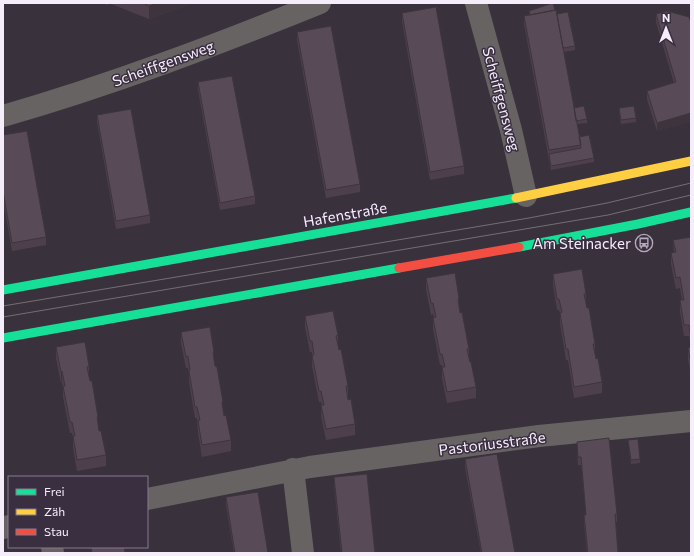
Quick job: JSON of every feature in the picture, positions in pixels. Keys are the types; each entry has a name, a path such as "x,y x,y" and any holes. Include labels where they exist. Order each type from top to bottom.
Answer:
{"main road":[{"name":"Hafenstraße","path":"3,290 526,196 691,161"},
{"path":"3,338 523,246 638,224 691,212"}],"street":[{"name":"Scheiffgensweg","path":"3,116 134,75 320,3"},
{"name":"Scheiffgensweg","path":"476,3 511,130 526,196"},
{"name":"Pastoriusstraße","path":"148,499 293,469 540,436 691,421"},
{"path":"293,469 303,553"}],"building":[{"path":"143,3 157,3 149,6"},
{"path":"553,3 555,10 530,15 529,11"},
{"path":"436,7 464,166 430,172 402,13"},
{"path":"556,10 581,145 549,150 524,16"},
{"path":"667,11 689,17 691,23 691,113 657,123 647,91 676,82 656,14"},
{"path":"568,12 575,46 563,48 557,14"},
{"path":"331,26 360,184 326,190 297,32"},
{"path":"232,76 255,196 220,203 198,82"},
{"path":"584,106 587,119 576,121 574,108"},
{"path":"634,106 636,118 621,120 619,108"},
{"path":"131,109 150,215 116,221 97,115"},
{"path":"27,131 46,237 12,243 3,191 3,135"},
{"path":"589,135 594,158 551,166 549,154 581,148 579,137"},
{"path":"691,237 691,337 689,325 684,325 680,300 684,300 680,277 676,278 671,253 676,252 673,240"},
{"path":"582,269 586,294 584,294 587,308 589,308 595,344 593,344 596,359 598,358 602,382 574,387 560,313 562,312 559,299 557,299 553,274"},
{"path":"455,273 460,313 462,312 469,349 467,349 476,387 447,392 442,367 445,367 442,354 440,354 433,318 436,317 433,303 431,303 426,278"},
{"path":"333,311 338,335 336,336 339,350 341,349 348,386 346,386 348,400 351,399 355,424 326,429 321,405 324,405 321,391 319,391 312,355 314,355 312,341 310,341 305,316"},
{"path":"210,327 224,416 226,415 231,440 202,445 198,421 200,420 197,407 195,407 188,356 186,357 181,332"},
{"path":"85,342 89,366 87,367 90,381 92,381 99,431 101,431 106,455 77,460 73,436 75,436 72,422 70,422 63,386 65,386 56,347"},
{"path":"691,347 691,364 688,348"},
{"path":"609,438 617,514 615,514 618,553 588,553 584,515 586,515 581,457 578,457 577,442"},
{"path":"638,439 640,459 631,460 628,440"},
{"path":"497,454 515,553 482,553 465,459"},
{"path":"367,474 375,553 342,553 334,477"},
{"path":"258,492 268,553 235,553 226,497"},
{"path":"91,548 124,548 125,553 92,553"}],"tram line":[{"path":"3,306 529,218 607,203 691,183"},
{"path":"3,317 608,215 691,195"}],"traffic: fast":[{"path":"3,290 516,198"},
{"path":"519,247 691,212"},
{"path":"3,338 399,268"}],"traffic: slow":[{"path":"516,198 691,161"}],"traffic: jam":[{"path":"399,268 519,247"}],"place":[{"name":"Am Steinacker","path":"644,243"}]}
